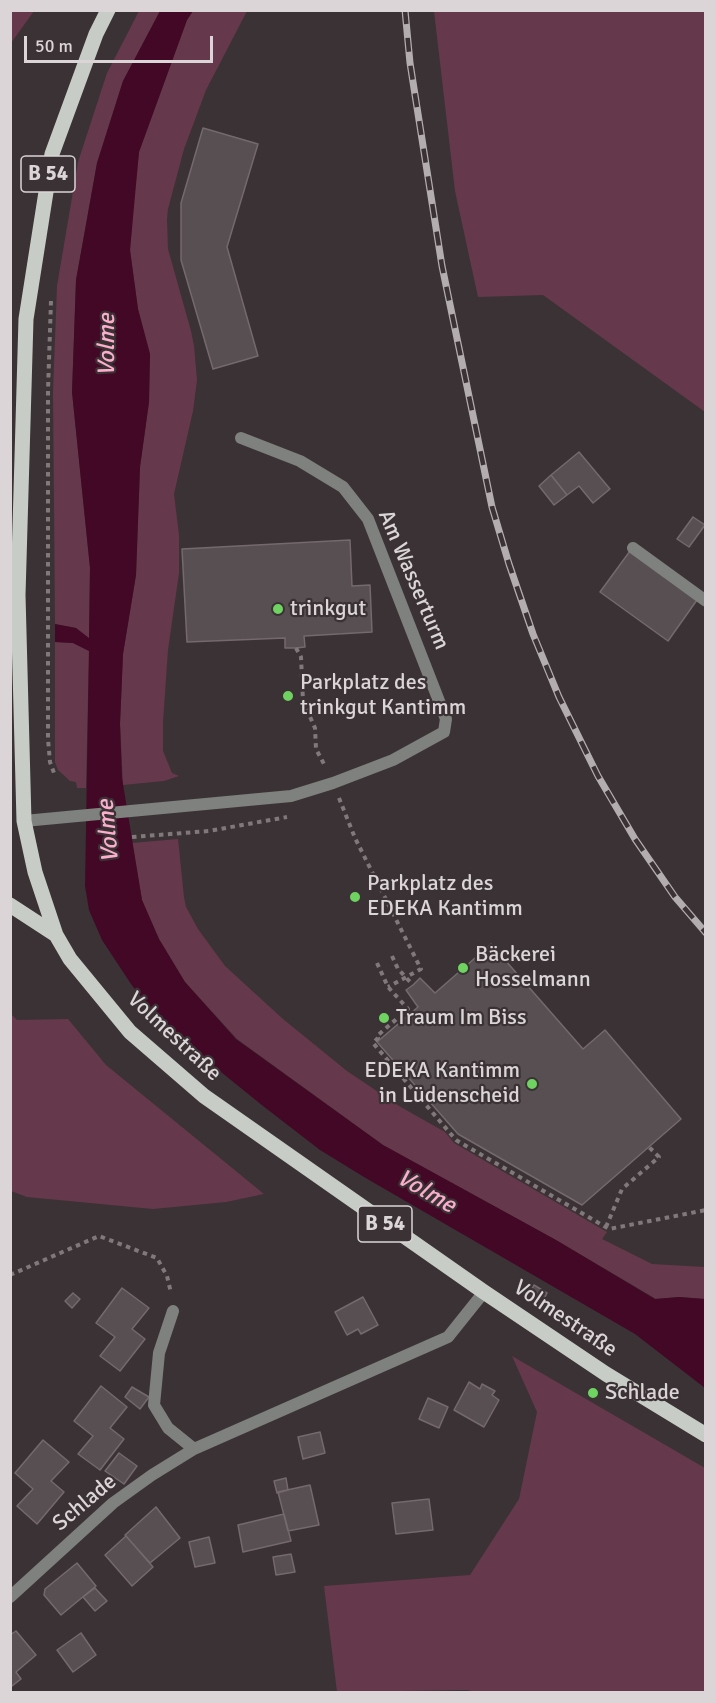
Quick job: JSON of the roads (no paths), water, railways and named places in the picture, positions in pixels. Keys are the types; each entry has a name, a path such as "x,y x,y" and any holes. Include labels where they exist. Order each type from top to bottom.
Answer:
{"main road":[{"name":"Volmestraße","path":"108,10 96,34 51,154 26,319 18,595 17,821 56,935 70,959 130,1032 204,1096 484,1292 606,1374 705,1435"},
{"path":"10,670 19,642"},
{"path":"10,905 56,935"}],"street":[{"name":"Am Wasserturm","path":"17,821 282,797 333,783 393,760 444,732 446,719 368,519 343,487 300,461 241,438"},
{"path":"633,548 705,601"},
{"name":"Schlade","path":"10,1597 113,1503 152,1475 194,1449 448,1337 484,1292"},
{"path":"173,1311 159,1353 154,1405 168,1428 194,1449"}],"water":[{"name":"Volme","path":"160,11 193,11 187,20 139,152 130,250 138,309 150,354 149,402 140,467 136,575 123,654 120,724 122,778 142,900 159,939 185,982 236,1039 383,1145 556,1240 655,1299 679,1297 705,1299 705,1388 635,1334 364,1177 320,1150 263,1106 179,1038 156,1016 131,984 102,940 89,910 85,886 89,651 73,643 55,642 55,624 76,628 89,638 90,568 72,392 76,280 97,163 123,81"}],"railway":[{"path":"405,10 410,63 442,266 492,507 509,564 533,634 559,697 598,776 635,839 675,897 706,933"}],"place":[{"name":"trinkgut","path":"278,609"},
{"name":"Parkplatz des trinkgut Kantimm","path":"288,696"},
{"name":"Parkplatz des EDEKA Kantimm","path":"355,897"},
{"name":"Bäckerei Hosselmann","path":"463,968"},
{"name":"Traum Im Biss","path":"384,1018"},
{"name":"EDEKA Kantimm in Lüdenscheid","path":"532,1084"},
{"name":"Schlade","path":"593,1393"}]}
